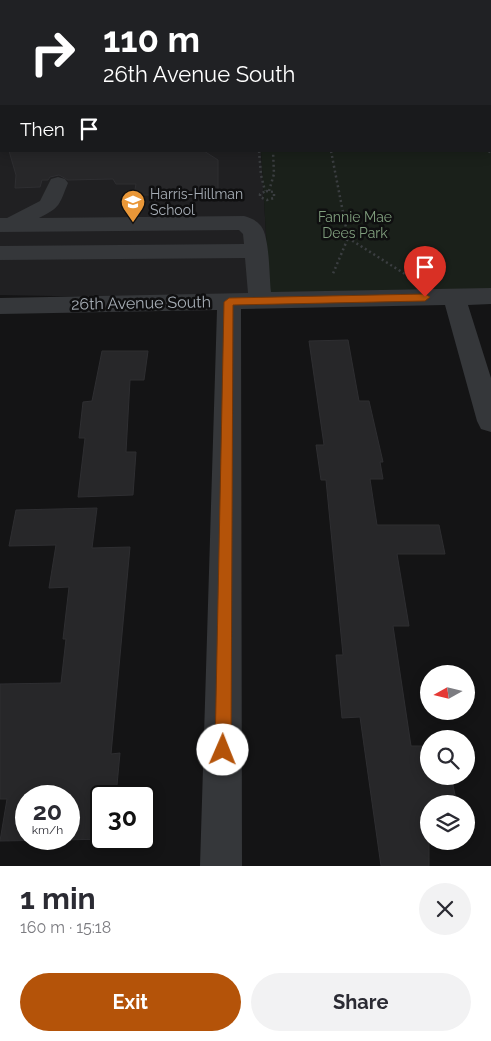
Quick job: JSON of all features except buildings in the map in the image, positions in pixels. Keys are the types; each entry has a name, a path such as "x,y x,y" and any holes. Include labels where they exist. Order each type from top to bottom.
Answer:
{"street":[{"path":"4,225 50,205 58,183"},
{"path":"4,225 238,222 249,225 252,229 260,300"},
{"path":"0,253 255,251"},
{"name":"26th Avenue South","path":"0,306 491,296"},
{"path":"454,297 491,421"},
{"path":"221,866 229,302"}],"path":[{"path":"259,152 261,175 267,191 275,195 268,200 260,196 261,192 267,191"},
{"path":"267,191 274,174 273,152"},
{"path":"331,152 348,238 331,278"},
{"path":"348,238 406,275"}],"shaded area":[{"name":"Harris-Hillman School","path":"0,152 261,152 270,300 0,295"}],"green space":[{"name":"Fannie Mae Dees Park","path":"261,152 491,152 491,296 270,300"}],"place":[{"name":"Harris-Hillman School","path":"133,223"}],"route":[{"path":"223,750 229,302 425,297"}]}
